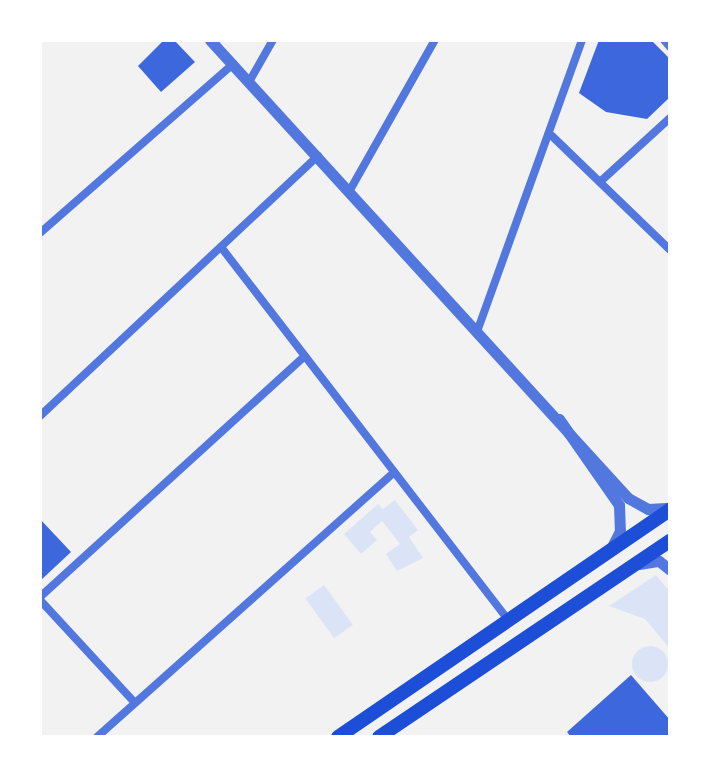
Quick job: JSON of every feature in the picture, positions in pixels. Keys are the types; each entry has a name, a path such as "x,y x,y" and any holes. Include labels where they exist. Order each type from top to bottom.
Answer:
{"main road":[{"path":"338,737 670,509"},
{"path":"379,737 670,541"}],"street":[{"path":"210,40 558,414 628,498 648,509 670,509"},
{"path":"249,82 273,40"},
{"path":"350,190 435,40"},
{"path":"478,329 552,136 582,40"},
{"path":"664,40 670,47"},
{"path":"40,233 233,64"},
{"path":"601,181 670,118"},
{"path":"552,136 670,250"},
{"path":"40,416 318,156"},
{"path":"221,247 508,620"},
{"path":"135,703 40,599 305,356"},
{"path":"558,414 568,440 619,505 620,531 611,549"},
{"path":"97,737 394,472"},
{"path":"630,566 659,561 670,570"}],"shaded area":[{"path":"395,500 418,530 409,537 423,558 397,571 386,554 400,544 382,521 370,532 377,540 361,554 344,534 378,504 383,509"},
{"path":"656,575 670,592 670,649 645,619 609,606"},
{"path":"324,585 353,625 334,638 305,599"},
{"path":"650,646 663,651 668,664 663,677 650,682 637,677 632,664 637,651"}],"building":[{"path":"164,40 174,40 195,62 161,92 138,66"},
{"path":"599,40 651,40 670,59 670,97 647,119 606,112 579,93"},
{"path":"40,519 71,552 40,581"},
{"path":"631,675 670,720 670,737 571,737 567,732"}]}
